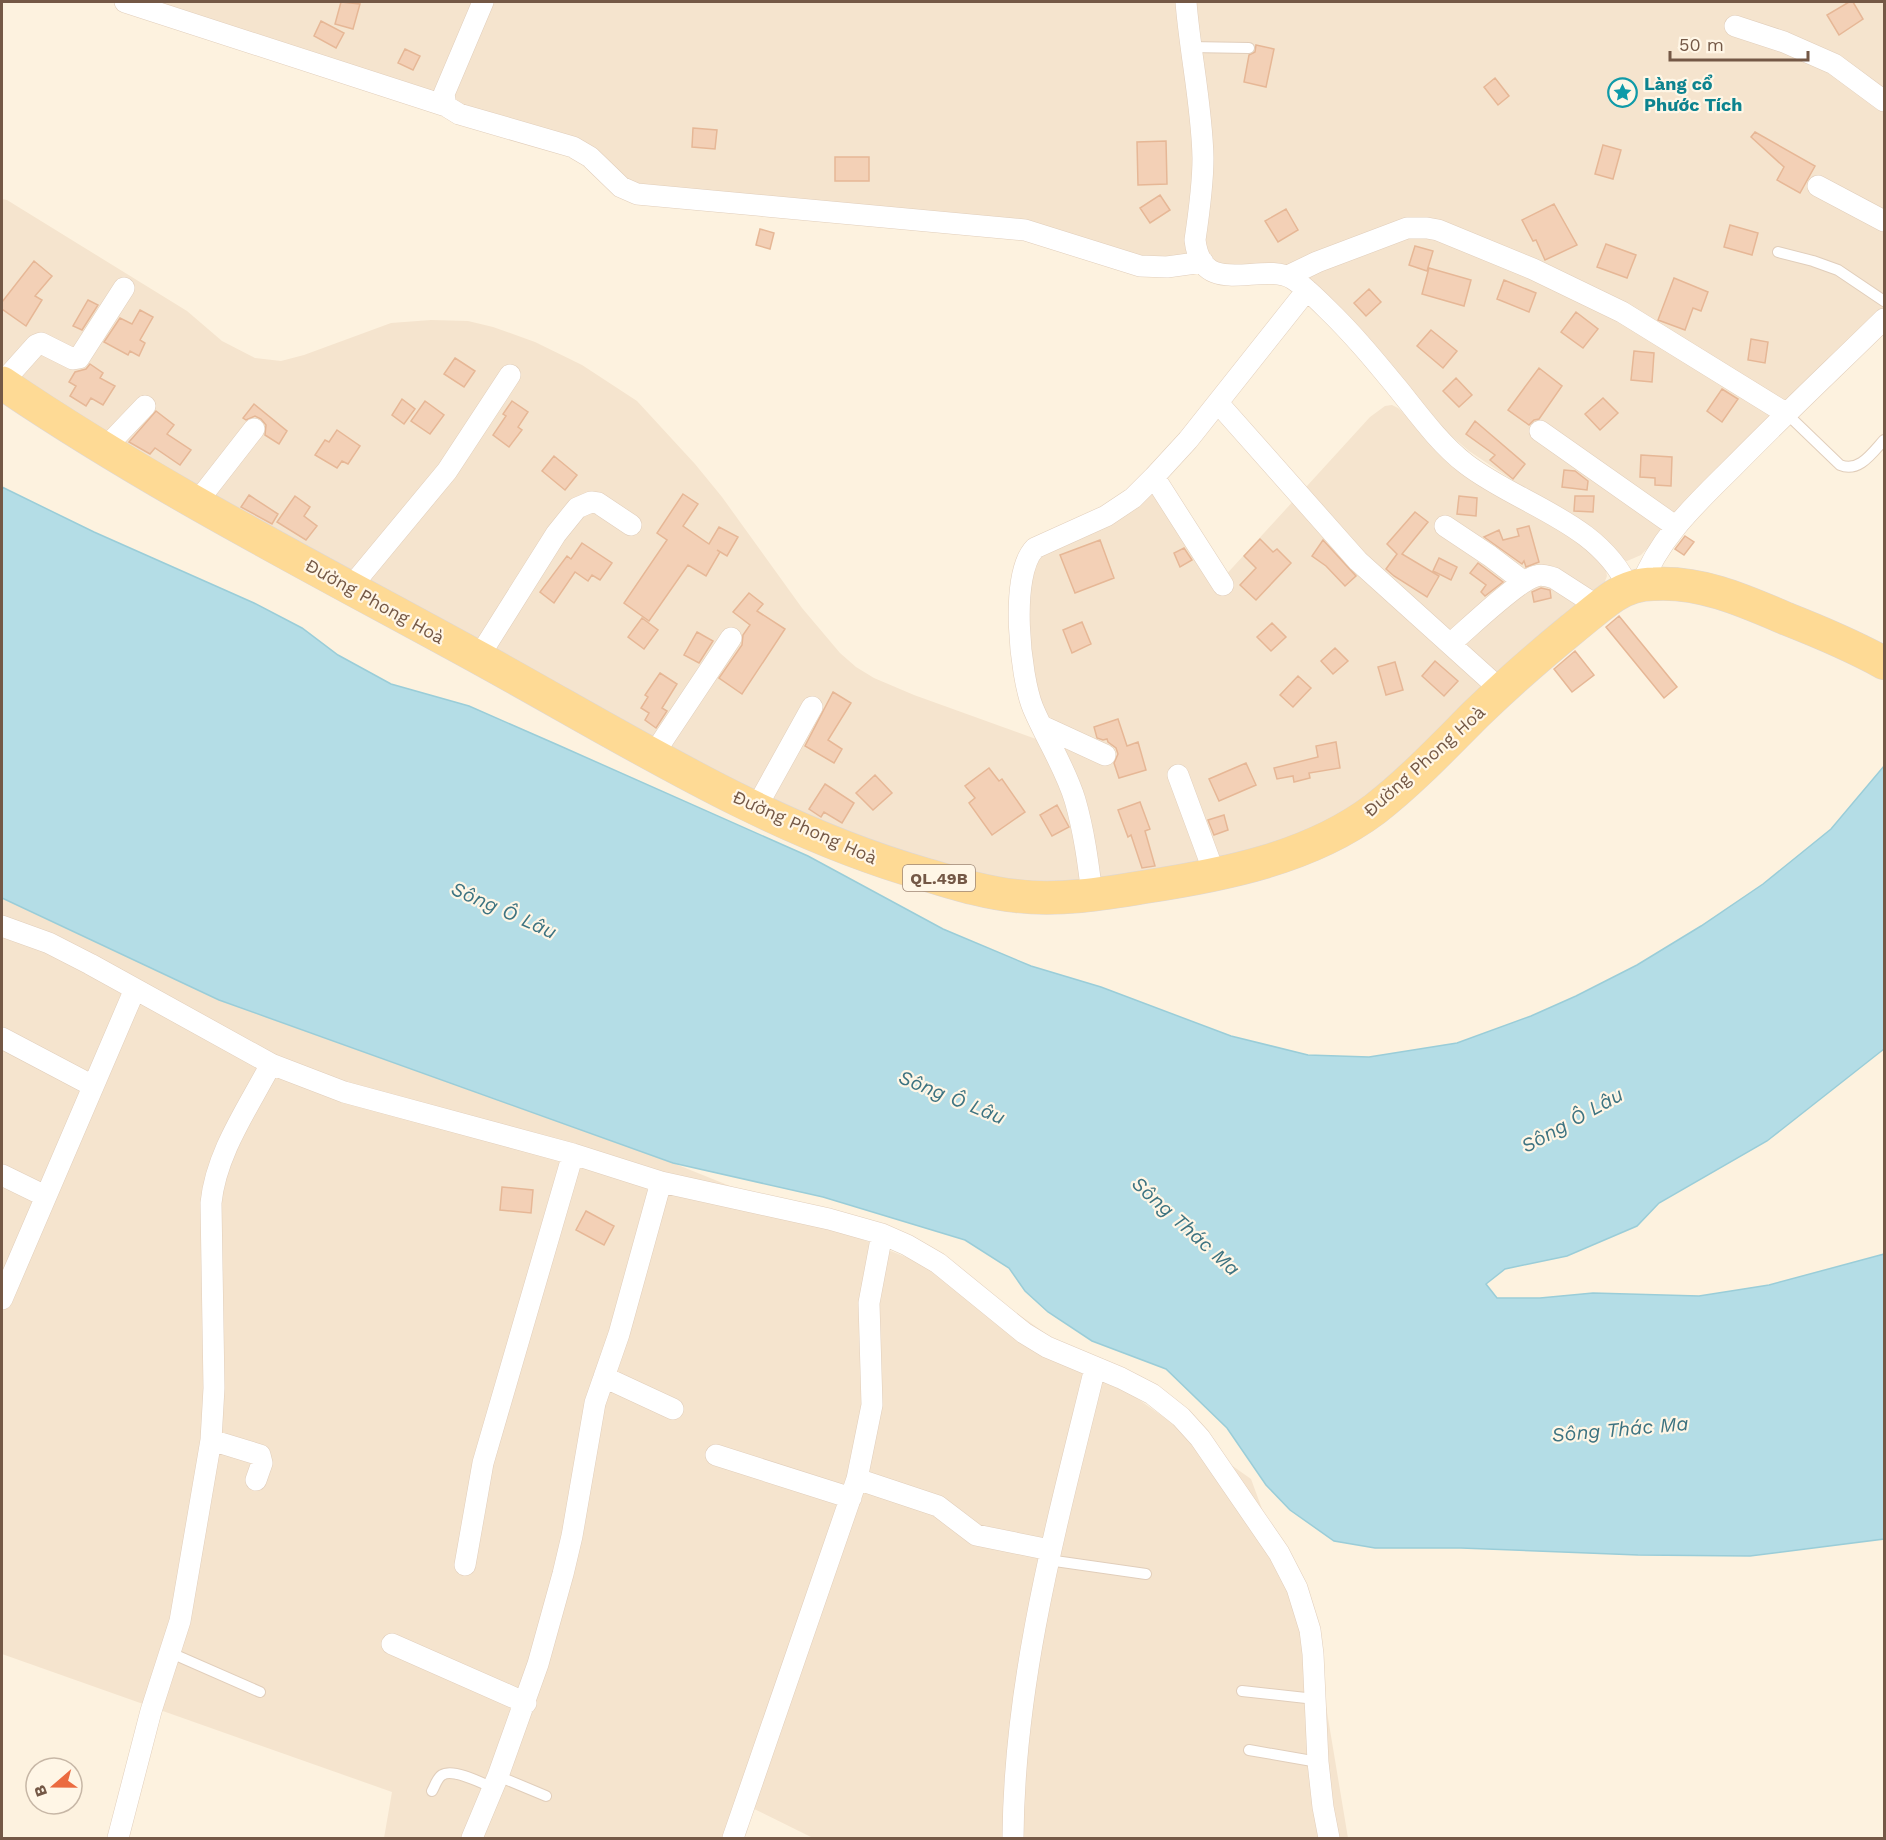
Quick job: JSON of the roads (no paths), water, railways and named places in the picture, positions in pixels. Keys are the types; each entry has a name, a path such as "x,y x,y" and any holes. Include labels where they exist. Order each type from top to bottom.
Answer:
{"main road":[{"name":"Đường Phong Hoà","path":"2,383 104,449 197,502 653,755 756,808 827,841 908,870 976,889 1018,897 1092,894 1215,875 1310,845 1345,829 1392,794 1501,690 1599,608 1617,594 1635,587 1653,584 1683,585 1721,593 1808,627 1884,663"}],"street":[{"path":"125,2 446,106 459,114 573,147 590,157 621,187 637,195 1025,230 1140,266 1174,267 1203,262"},
{"path":"446,106 444,94 483,2"},
{"path":"1186,2 1201,124 1202,191 1196,248 1203,262 1222,275 1280,274 1288,276 1307,290 1347,328 1420,417 1464,463 1488,480 1544,509 1578,531 1613,562 1635,587 1675,526 1884,319"},
{"path":"1736,26 1784,42 1834,64 1884,101"},
{"path":"1818,186 1884,221"},
{"path":"1288,276 1317,262 1407,228 1438,230 1533,269 1622,312 1786,414"},
{"path":"2,383 36,345 42,343 73,359 79,358 124,288"},
{"path":"1092,894 1086,846 1075,800 1028,692 1023,660 1020,602 1022,574 1027,559 1041,545 1092,523 1119,508 1154,477 1188,440 1307,290"},
{"path":"350,588 447,471 510,375"},
{"path":"1218,403 1358,561 1501,690"},
{"path":"104,449 145,406"},
{"path":"197,502 254,429"},
{"path":"1540,431 1675,526"},
{"path":"1154,477 1223,585"},
{"path":"478,658 570,513 584,503 598,503 631,525"},
{"path":"1445,526 1524,582"},
{"path":"1450,644 1524,582 1537,575 1547,575 1599,608"},
{"path":"653,755 730,638"},
{"path":"756,808 812,707"},
{"path":"1042,726 1106,754"},
{"path":"1178,775 1215,875"},
{"path":"2,926 49,943 271,1064 344,1092 573,1155 661,1182 829,1219 882,1234 939,1263 1024,1333 1047,1347 1121,1378 1152,1394 1181,1417 1200,1438 1279,1553 1297,1588 1310,1630 1318,1762 1329,1839"},
{"path":"3,1291 135,989"},
{"path":"2,1038 93,1086"},
{"path":"118,1839 151,1711 171,1653 185,1597 211,1440 214,1388 212,1189 220,1161 271,1064"},
{"path":"465,1565 483,1463 573,1155"},
{"path":"2,1175 45,1196"},
{"path":"472,1839 526,1703 564,1574 590,1427 619,1334 661,1182"},
{"path":"734,1839 854,1488 872,1405 869,1303 882,1234"},
{"path":"1013,1839 1016,1762 1038,1606 1095,1368"},
{"path":"604,1377 673,1408"},
{"path":"211,1440 260,1455 262,1463 256,1479"},
{"path":"716,1455 938,1506 976,1534 1049,1555"},
{"path":"393,1644 526,1703"}],"lane":[{"path":"1190,47 1250,48"},
{"path":"1778,252 1838,270 1884,301"},
{"path":"1786,414 1840,465 1845,467 1858,466 1884,440"},
{"path":"1049,1555 1146,1574"},
{"path":"171,1653 260,1692"},
{"path":"1242,1691 1315,1699"},
{"path":"1249,1750 1318,1762"},
{"path":"432,1791 438,1778 450,1772 546,1796"}],"water":[{"path":"2,487 94,532 254,603 302,628 338,655 391,684 469,706 558,745 808,856 943,929 1031,966 1101,987 1231,1036 1308,1055 1369,1057 1457,1043 1531,1016 1576,996 1637,965 1701,926 1763,884 1831,829 1884,766 1884,1049 1767,1141 1659,1203 1637,1226 1567,1256 1505,1269 1486,1284 1497,1298 1540,1298 1593,1293 1699,1296 1769,1285 1884,1254 1884,1539 1750,1556 1638,1555 1461,1548 1375,1548 1334,1541 1290,1510 1266,1485 1227,1428 1166,1369 1092,1341 1048,1312 1025,1291 1009,1268 965,1240 823,1197 673,1163 219,1000 2,898"}],"place":[{"name":"Làng cổ Phước Tích","path":"1623,93"}],"water label":[{"name":"Sông Ô Lâu","path":"504,910"},
{"name":"Sông Ô Lâu","path":"952,1097"},
{"name":"Sông Ô Lâu","path":"1572,1120"},
{"name":"Sông Thác Ma","path":"1186,1226"},
{"name":"Sông Thác Ma","path":"1620,1429"}]}
